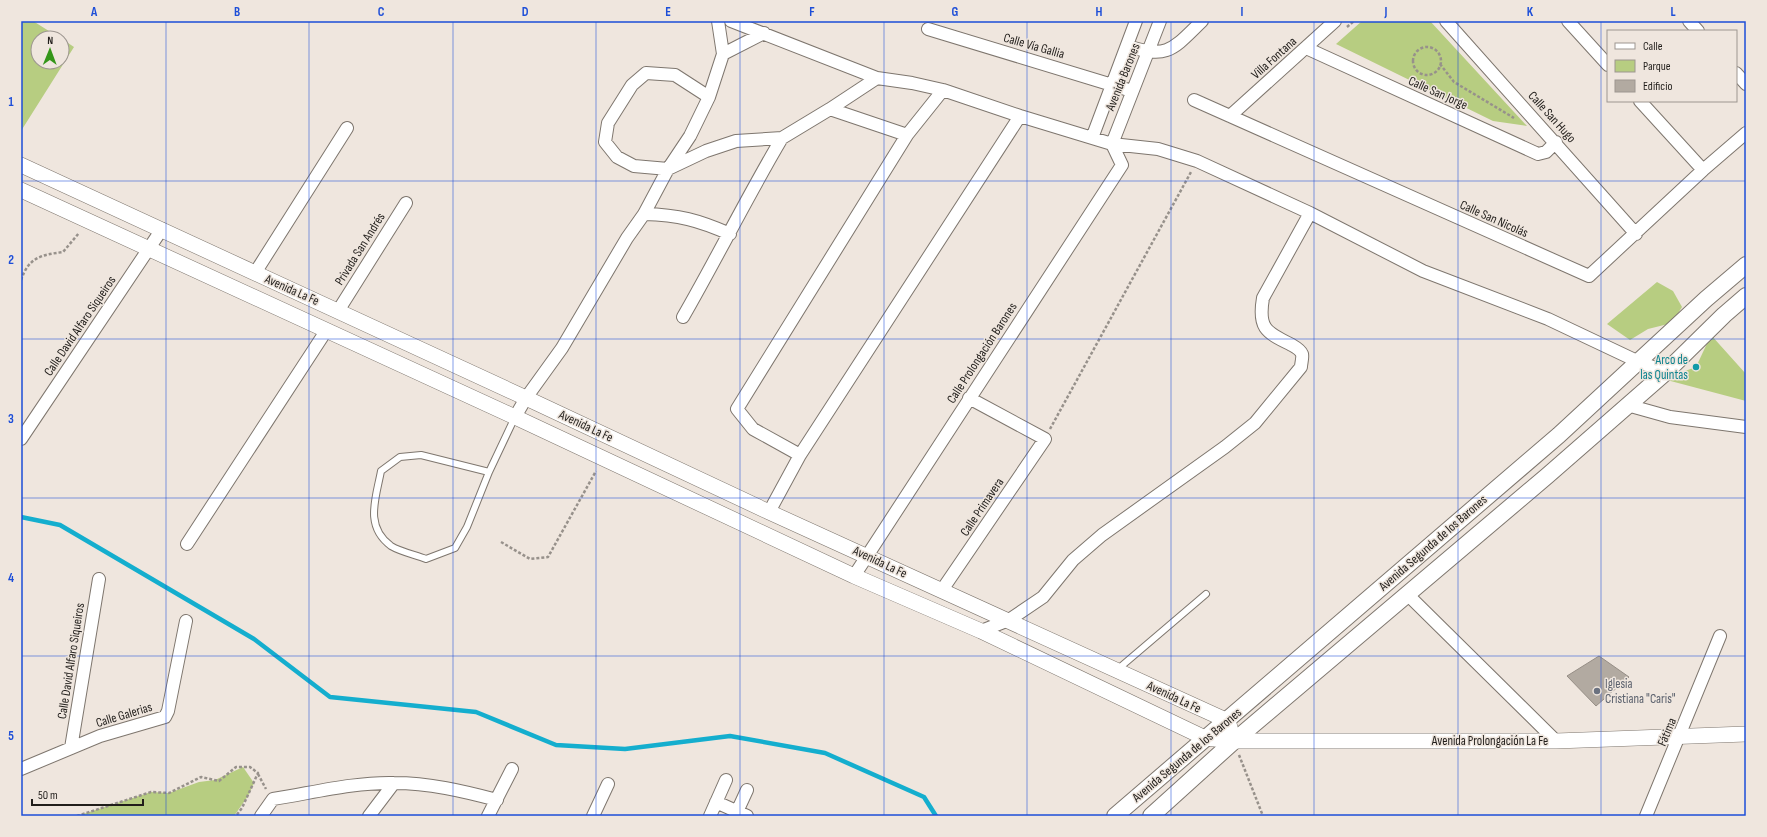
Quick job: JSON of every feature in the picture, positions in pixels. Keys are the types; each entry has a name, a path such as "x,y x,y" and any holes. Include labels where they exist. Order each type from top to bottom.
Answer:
{"main road":[{"name":"Avenida Segunda de los Barones","path":"1115,816 1205,738 1228,721 1553,440 1706,299 1746,265"},
{"name":"Avenida Segunda de los Barones","path":"1151,816 1234,741 1547,476 1666,372 1724,315 1746,296"},
{"path":"1706,299 1724,315"}],"street":[{"path":"516,417 526,398 562,348 644,214 668,169 690,136 709,97 723,54 718,21"},
{"path":"731,21 877,78 912,83 943,90 1020,116 1112,144 1158,149 1197,161 1310,213 1423,271 1548,319 1639,362 1666,372"},
{"name":"Avenida Barones","path":"1092,138 1128,46 1136,21"},
{"name":"Avenida Barones","path":"1112,144 1160,21"},
{"path":"1128,46 1147,53 1164,51 1176,45 1202,21"},
{"name":"Villa Fontana","path":"1230,116 1335,21"},
{"name":"Calle San Hugo","path":"1446,21 1556,142 1636,234"},
{"path":"1568,21 1607,65"},
{"path":"1689,21 1697,30"},
{"name":"Calle Vía Gallia","path":"928,29 1132,91"},
{"path":"723,54 764,33"},
{"name":"Calle San Jorge","path":"1306,48 1538,154 1546,152 1556,142"},
{"path":"709,97 675,75 646,73 632,85 608,123 605,142 617,157 634,166 668,169 706,152 736,141 782,138 877,78"},
{"path":"1737,74 1746,84"},
{"path":"800,455 753,428 736,409 907,135 943,90"},
{"name":"Calle San Nicolás","path":"1194,100 1589,276 1636,234 1703,170 1746,133"},
{"path":"1641,102 1703,170"},
{"path":"830,109 907,135"},
{"path":"769,512 800,455 1020,116"},
{"path":"255,273 348,128"},
{"path":"683,317 730,234 757,179 782,138"},
{"name":"Calle Prolongación Barones","path":"854,576 866,555 1122,165 1112,144"},
{"name":"Avenida La Fe","path":"21,165 338,310 769,512 1228,721"},
{"name":"Avenida La Fe","path":"21,190 516,417 854,576 981,631 1205,738 1234,741"},
{"name":"Privada San Andrés","path":"338,310 406,203"},
{"path":"981,631 1009,620 1043,597 1073,560 1102,535 1226,447 1256,423 1301,367 1302,355 1297,348 1271,335 1263,326 1260,313 1263,298 1310,213"},
{"path":"644,214 670,214 703,222 730,234"},
{"name":"Calle David Alfaro Siqueiros","path":"21,439 162,229"},
{"path":"187,544 326,331"},
{"path":"970,398 1045,439"},
{"path":"1627,406 1670,417 1746,427"},
{"name":"Calle Primavera","path":"942,590 1045,439"},
{"name":"Calle David Alfaro Siqueiros","path":"71,748 99,579"},
{"path":"1407,594 1556,741"},
{"name":"Calle Galerias","path":"21,769 100,736 165,717 168,711 186,621"},
{"name":"Fátima","path":"1646,816 1720,636"},
{"path":"1228,721 1234,741"},
{"name":"Avenida Prolongación La Fe","path":"1234,741 1556,741 1746,734"},
{"path":"488,816 512,769"},
{"path":"710,816 726,780"},
{"path":"261,816 273,799 355,785 394,783 448,787 496,800"},
{"path":"369,816 394,783"},
{"path":"593,816 608,784"},
{"path":"716,802 740,815 747,790"}],"lane":[{"path":"490,472 421,455 400,456 381,471 373,516 380,535 392,546 426,559 455,548 467,527 490,472 516,417"},
{"path":"1116,670 1206,594"}],"path":[{"path":"1343,31 1354,21"},
{"path":"1440,64 1431,74 1422,74 1415,68 1413,60 1416,51 1420,48 1428,47 1437,51 1440,64 1454,82 1520,122"},
{"path":"1045,439 1197,161"},
{"path":"21,280 25,269 41,255 63,252 88,221"},
{"path":"501,542 530,559 548,557 603,458"},
{"path":"1234,741 1263,816"},
{"path":"77,816 151,792 169,793 201,777 220,781 236,767 250,767 258,774 273,799"},
{"path":"236,816 242,808 258,774"}],"green space":[{"path":"21,21 33,21 47,30 30,30 30,70 59,70 21,131"},
{"path":"1362,21 1430,21 1527,126 1493,121 1336,44"},
{"path":"70,44 74,47 70,53"},
{"path":"1657,282 1673,291 1682,307 1672,323 1648,329 1630,340 1607,324"},
{"path":"1711,335 1746,374 1746,401 1663,379 1696,367"},
{"path":"243,767 254,783 248,796 234,816 77,816 151,792 169,793 199,782 215,780"}],"building":[{"name":"Iglesia Cristiana \"Caris\"","path":"1599,656 1629,677 1596,706 1567,676"}],"waterway":[{"path":"21,517 60,525 254,639 330,697 476,712 556,745 625,749 730,736 825,753 924,797 936,816"}],"place":[{"name":"Arco de las Quintas","path":"1696,367"},
{"name":"Iglesia Cristiana \"Caris\"","path":"1597,691"}]}
